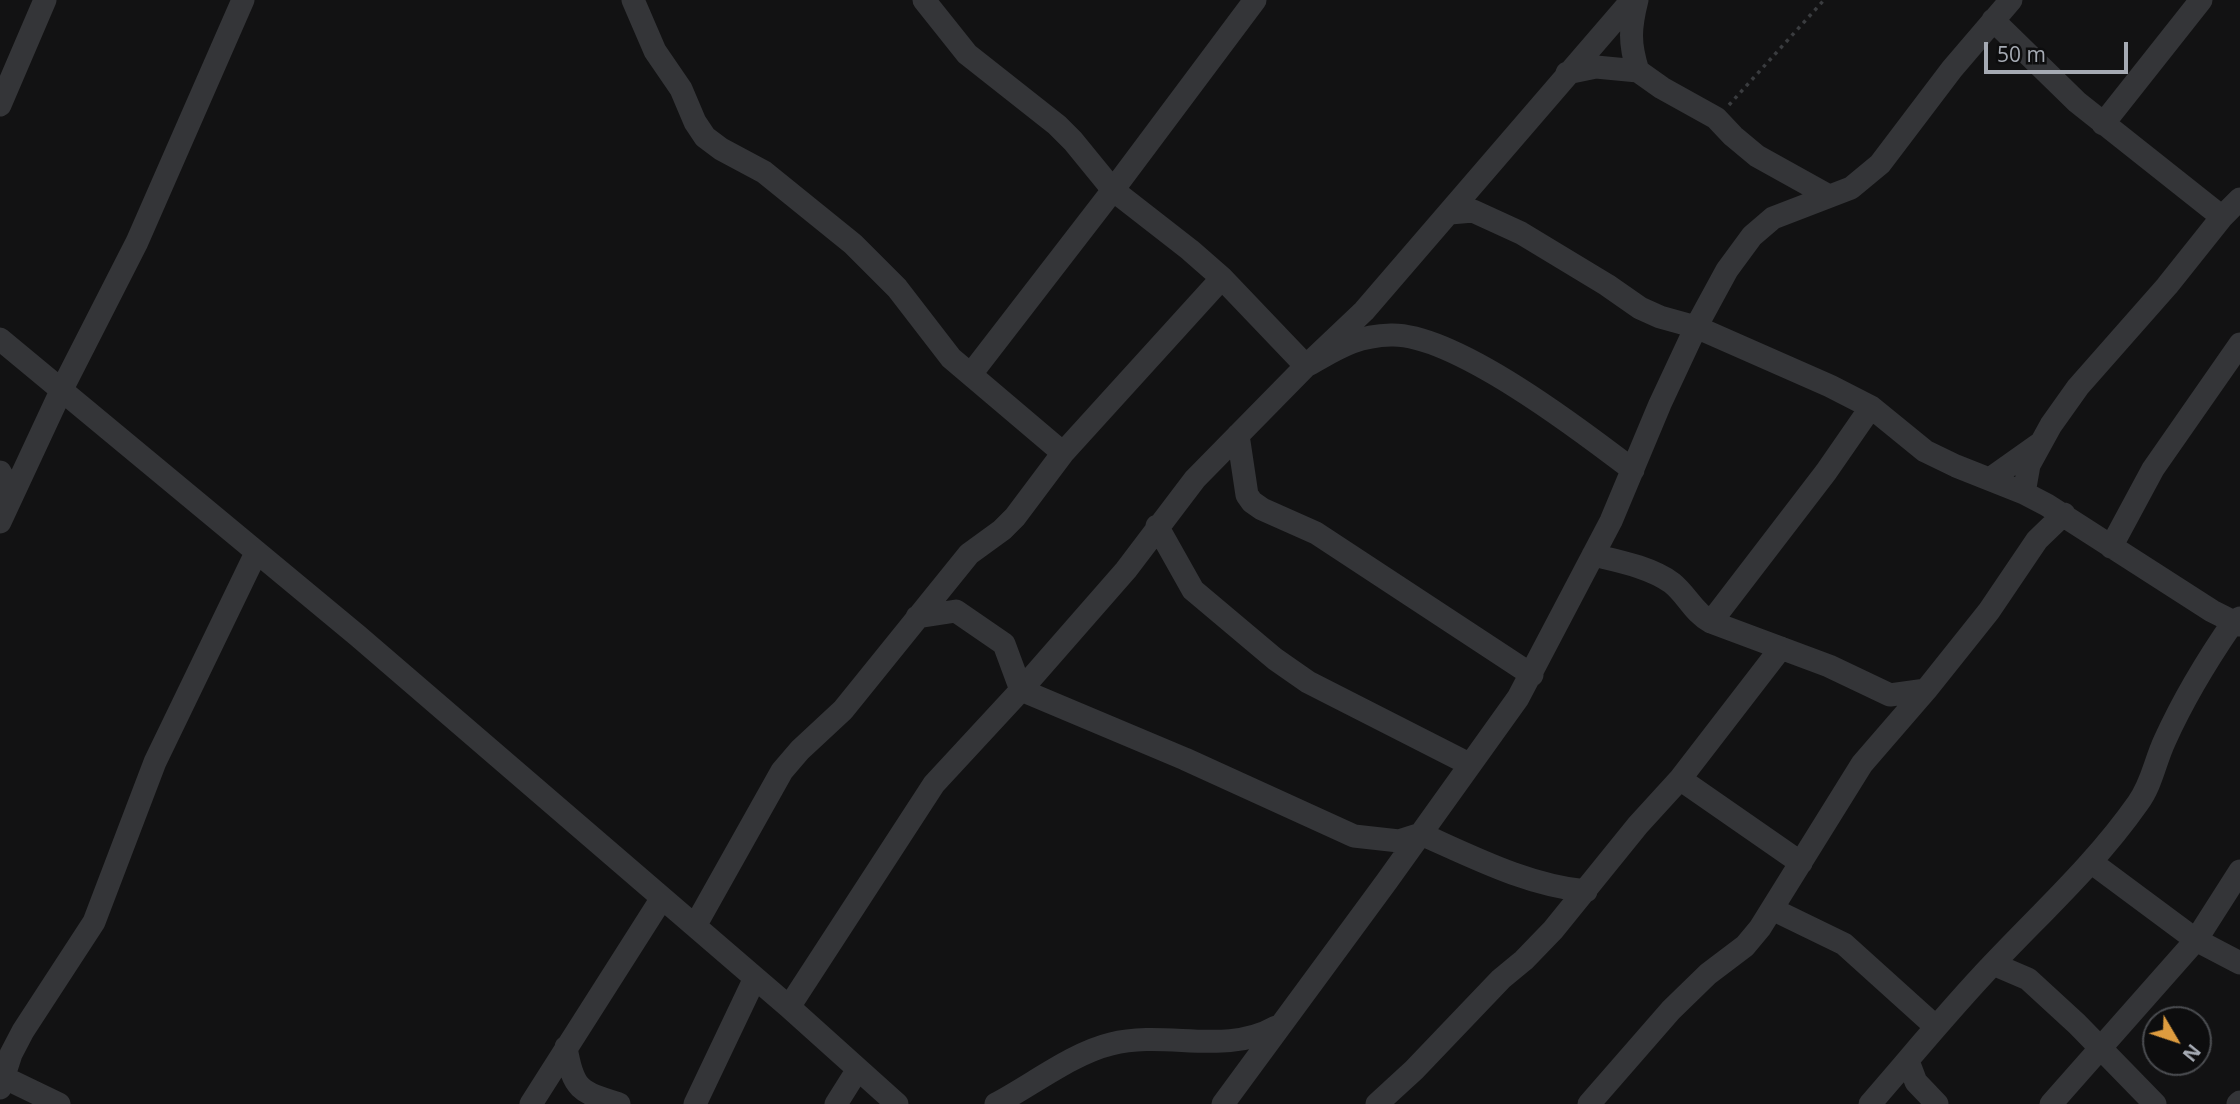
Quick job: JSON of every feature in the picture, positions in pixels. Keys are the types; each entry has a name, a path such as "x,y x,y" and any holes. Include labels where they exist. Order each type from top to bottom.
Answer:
{"street":[{"path":"0,105 45,0"},
{"path":"0,522 61,391 137,242 243,0"},
{"path":"634,0 655,51 681,89 695,122 705,137 720,149 764,172 853,244 897,288 951,358 1063,453"},
{"path":"924,0 967,54 1057,125 1113,190 1191,250 1222,278 1306,366"},
{"path":"971,374 1255,0"},
{"path":"1634,0 1630,38 1638,72"},
{"path":"789,1007 934,784 1126,570 1195,479 1364,311 1464,205 1567,73 1634,0"},
{"path":"1223,1104 1421,834 1532,675 1611,521 1660,404 1696,327 1727,270 1752,236 1773,218 1851,188 1880,164 1952,69 2011,0"},
{"path":"2102,124 2201,0"},
{"path":"1993,20 2102,124 2222,217"},
{"path":"1567,73 1596,67 1638,72 1716,118 1758,156 1829,196"},
{"path":"2024,493 2029,465 2051,425 2078,387 2240,199"},
{"path":"1464,205 1541,243 1640,308 1696,327 1871,407 1925,451 2024,493 2064,514 2212,611 2238,621 2204,663 2184,698 2162,746 2152,779 2139,802 2091,862 1993,964 1870,1104"},
{"path":"695,926 782,771 842,710 969,554 1015,517 1063,453 1222,278"},
{"path":"1306,366 1354,339 1393,335 1422,340 1468,359 1571,421 1633,470"},
{"path":"0,339 358,636 789,1007 897,1104"},
{"path":"2111,547 2154,469 2240,344"},
{"path":"1711,622 1826,472 1871,407"},
{"path":"1238,435 1245,483 1252,502 1316,533 1532,675"},
{"path":"1990,480 2041,443"},
{"path":"0,472 12,494"},
{"path":"1589,1104 1671,1010 1708,974 1745,946 1772,909 1862,764 1990,611 2036,540 2064,514"},
{"path":"1157,526 1193,590 1275,659 1308,682 1469,764"},
{"path":"59,1104 1,1082 11,1054 94,922 155,762 257,553"},
{"path":"1593,555 1658,575 1674,584 1699,614 1711,622 1829,666 1891,695 1926,690"},
{"path":"917,617 956,611 1004,644 1021,690 1185,759 1354,836 1399,841 1421,834 1516,875 1550,886 1586,891"},
{"path":"1377,1104 1414,1070 1501,979 1524,960 1586,891 1638,825 1680,779 1781,648"},
{"path":"1680,779 1801,863"},
{"path":"2091,862 2196,940 2240,963"},
{"path":"2051,1104 2196,940 2240,871"},
{"path":"531,1104 662,898"},
{"path":"1772,909 1844,944 1936,1027"},
{"path":"1993,964 2028,979 2155,1104"},
{"path":"695,1104 755,978"},
{"path":"996,1104 1062,1066 1110,1044 1135,1040 1241,1040 1261,1035 1279,1025"},
{"path":"566,1047 573,1080 591,1094 620,1104"},
{"path":"1908,1061 1916,1082 1937,1104"},
{"path":"836,1104 858,1069"}],"path":[{"path":"1716,118 1824,0"}]}
